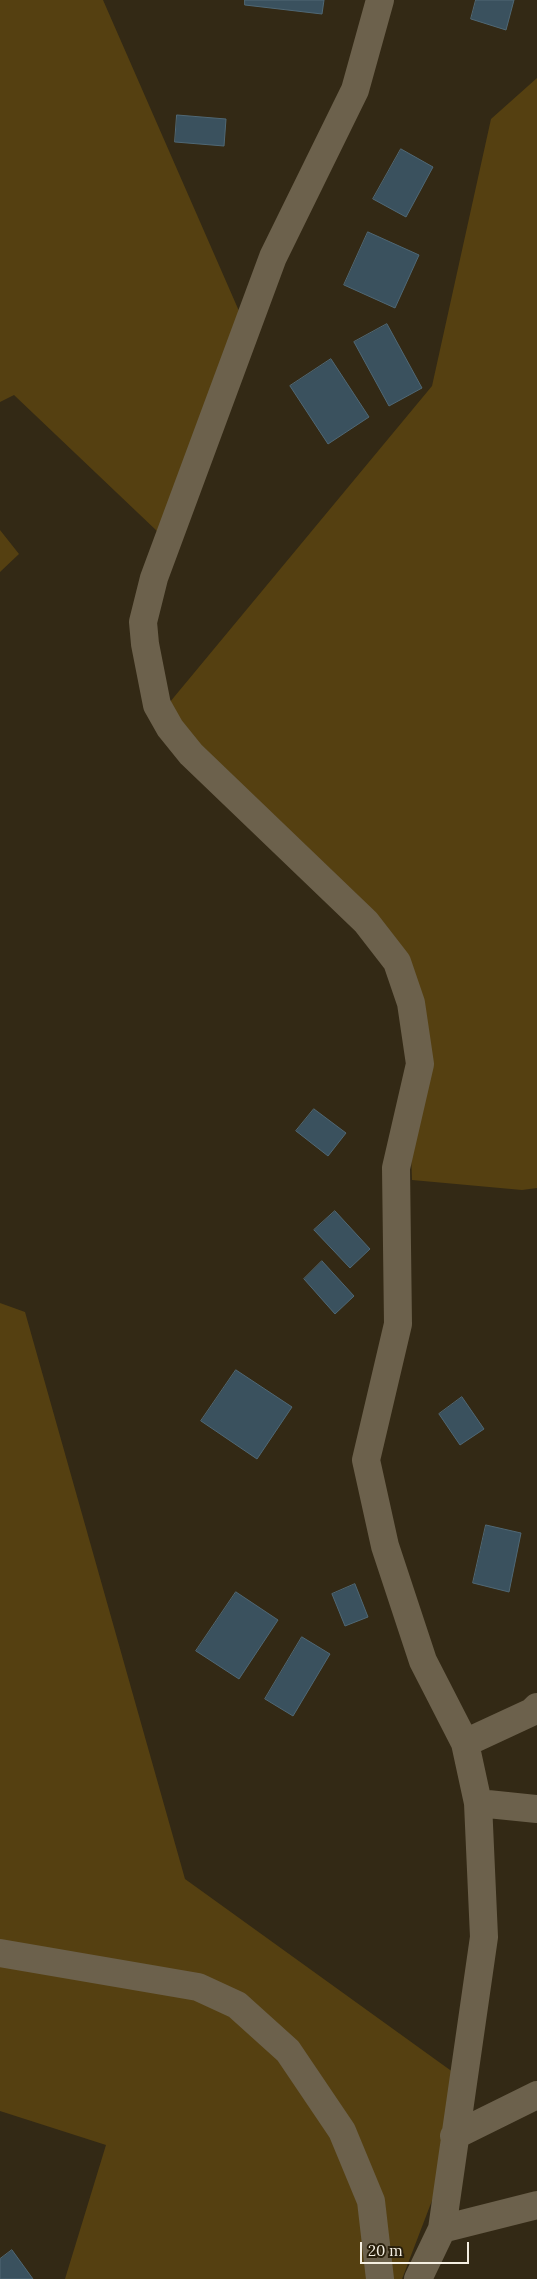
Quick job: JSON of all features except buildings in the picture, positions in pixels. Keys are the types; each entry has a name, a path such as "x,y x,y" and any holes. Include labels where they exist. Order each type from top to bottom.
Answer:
{"street":[{"path":"380,0 355,90 273,257 154,578 144,622 145,644 157,705 170,728 191,754 366,922 397,962 411,1003 420,1064 396,1168 398,1324 366,1460 385,1546 423,1661 464,1743 478,1802 484,1937 442,2229 418,2279"},
{"path":"464,1743 532,1712 537,1707"},
{"path":"478,1802 537,1809"},
{"path":"0,1953 198,1987 237,2005 288,2051 342,2131 372,2201 380,2279"},
{"path":"454,2136 537,2094"},
{"path":"442,2229 537,2205"}],"shaded area":[{"path":"0,0 103,0 239,311 158,532 14,395 0,402"},
{"path":"537,78 537,1188 522,1190 412,1180 406,1015 360,909 160,714 432,386 491,119"},
{"path":"0,530 19,554 0,572"},
{"path":"0,1303 25,1312 185,1879 475,2088 402,2279 65,2279 106,2145 0,2111"}]}
